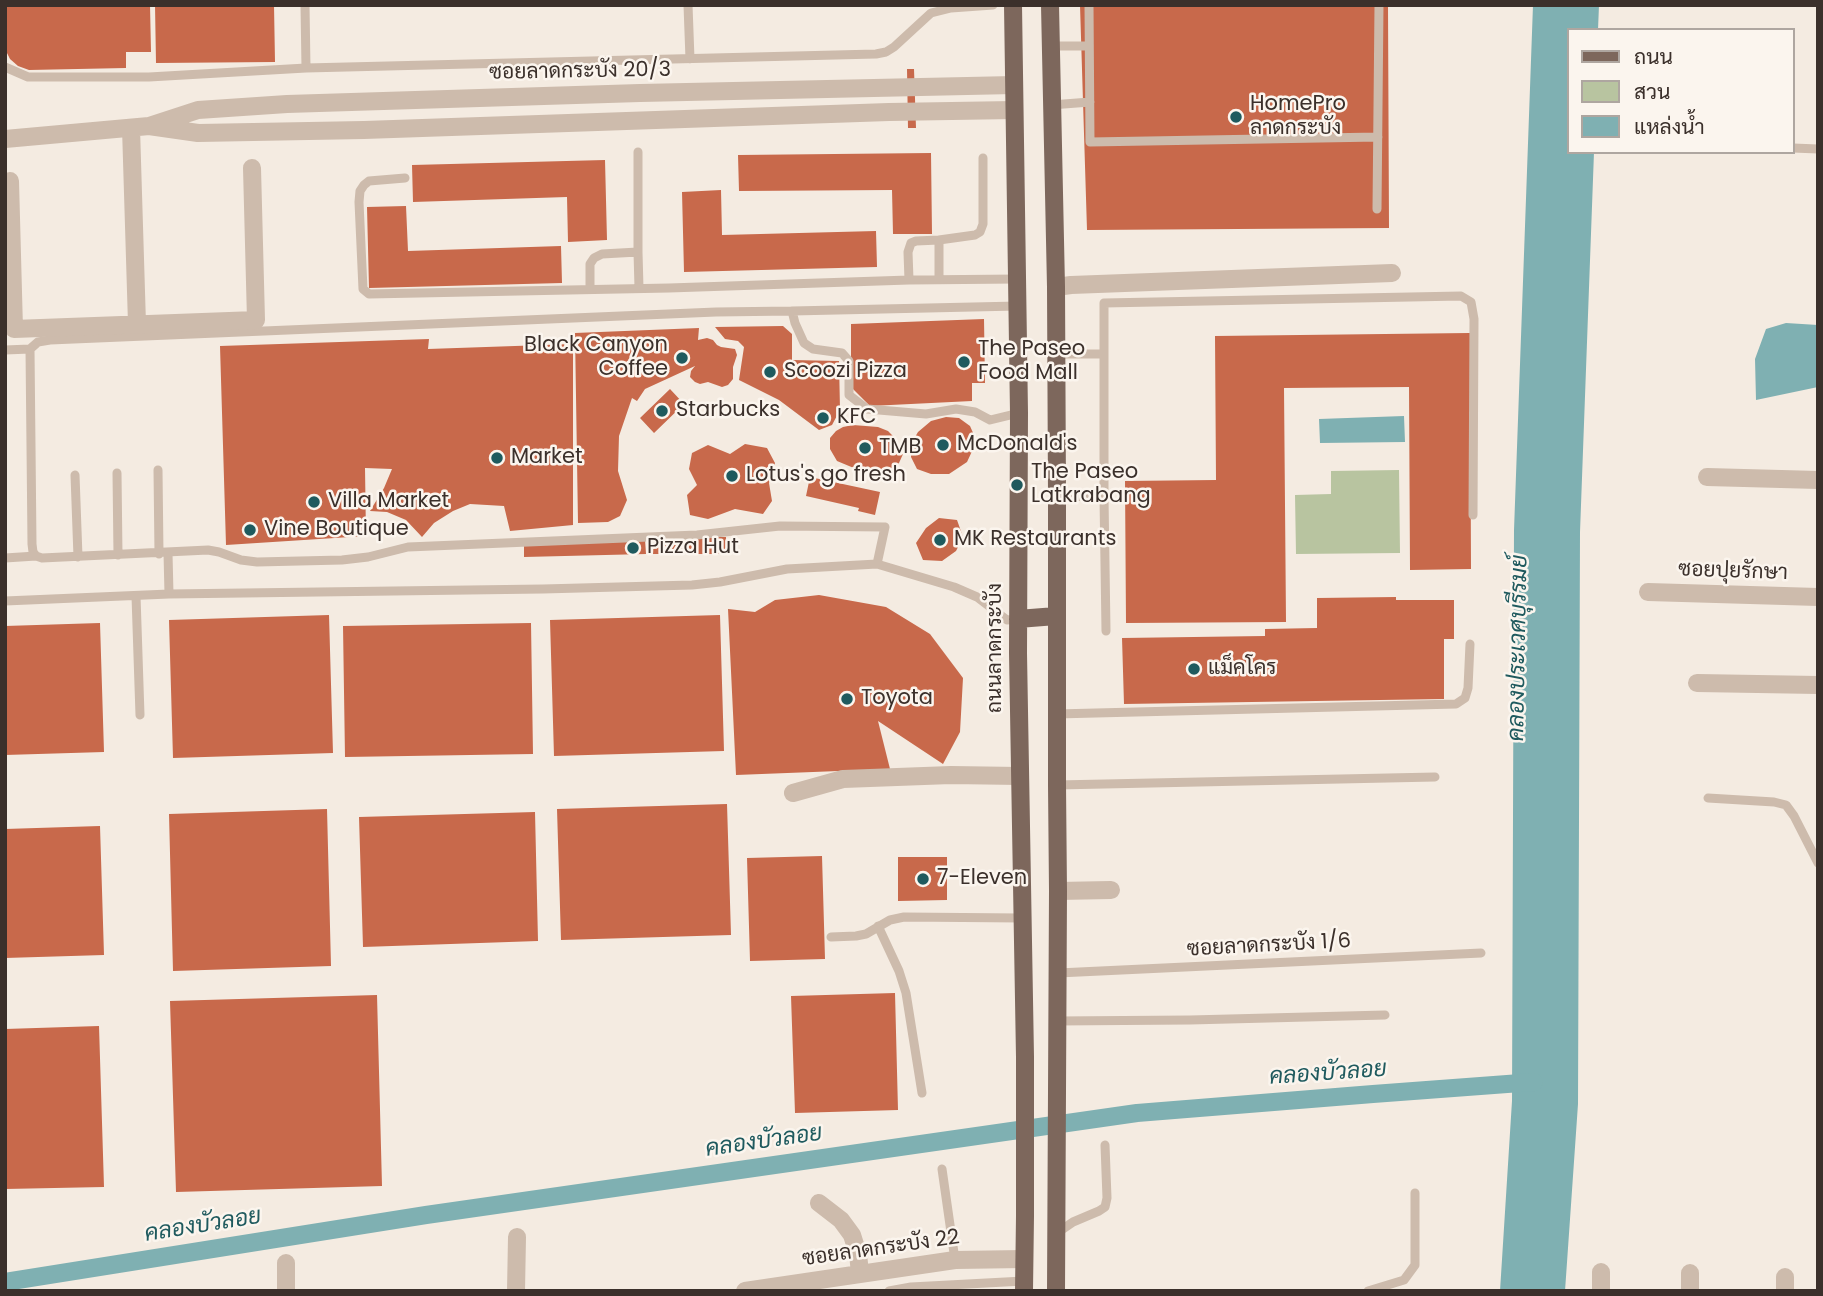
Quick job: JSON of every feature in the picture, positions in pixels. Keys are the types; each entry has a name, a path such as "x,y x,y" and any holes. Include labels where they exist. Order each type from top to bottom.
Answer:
{"main road":[{"name":"ถนนลาดกระบัง","path":"1013,5 1018,279 1024,1286"},
{"path":"1050,5 1057,496 1056,1291"},
{"path":"1018,619 1056,616"}],"street":[{"name":"ซอยลาดกระบัง 20/3","path":"5,139 149,126 198,110 287,104 1014,85"},
{"path":"816,90 816,114"},
{"path":"640,93 642,121"},
{"path":"364,100 364,130"},
{"path":"287,104 288,132"},
{"name":"ซอยลาดกระบัง 20/3","path":"149,126 198,133 288,132 1014,110"},
{"path":"131,128 137,324"},
{"path":"10,181 14,329 256,320 252,168"},
{"path":"1056,287 1392,273"},
{"path":"1707,477 1818,480"},
{"name":"ซอยปุยรักษา","path":"1648,592 1818,597"},
{"path":"1696,683 1818,685"},
{"path":"793,793 843,779 951,775 1020,776"},
{"path":"1058,891 1111,890"},
{"path":"819,1203 841,1220 852,1235 860,1273"},
{"path":"516,1291 517,1237"},
{"name":"ซอยลาดกระบัง 22","path":"745,1291 955,1260 1024,1259"},
{"path":"286,1263 286,1291"},
{"path":"1601,1272 1601,1291"}],"lane":[{"path":"305,5 306,68"},
{"path":"688,5 690,59"},
{"path":"5,67 28,77 149,77 306,68 876,54 894,47 931,13 941,9 993,5"},
{"path":"1089,5 1090,142 1378,137"},
{"path":"1377,209 1379,5"},
{"path":"1050,46 1089,46"},
{"path":"1051,105 1090,102"},
{"path":"1795,148 1818,149"},
{"path":"638,152 639,288"},
{"path":"909,280 908,252 911,243 975,235 980,232 983,224 983,158"},
{"path":"405,178 369,181 360,191 363,289 369,294 1018,279"},
{"path":"939,240 939,279"},
{"path":"590,289 590,264 594,258 602,254 638,252"},
{"path":"1106,631 1104,303 1461,296 1471,302 1474,319 1473,515"},
{"path":"5,350 30,349 38,342 64,339 702,313 1018,306"},
{"path":"792,311 804,343 813,349 842,353 849,361 849,396 867,409 926,414 956,410 975,412 990,420 1019,413"},
{"path":"30,349 32,544 36,556"},
{"path":"1056,355 1104,354"},
{"path":"158,470 169,594"},
{"path":"117,473 118,555"},
{"path":"75,475 78,557"},
{"path":"1057,496 1104,497"},
{"path":"5,558 208,550 257,562 330,561 368,557 408,547 697,535 780,526 885,527 877,564"},
{"path":"5,601 169,594 692,585 788,569 877,564 954,587 977,597 1007,620 1018,619"},
{"path":"136,596 140,715"},
{"path":"1056,714 1456,704 1465,698 1468,688 1470,644"},
{"path":"1056,785 1434,777"},
{"path":"1708,798 1786,805 1818,863"},
{"path":"831,937 866,934 890,920 904,917 1021,918"},
{"path":"878,926 906,993 922,1093"},
{"name":"ซอยลาดกระบัง 1/6","path":"1058,973 1481,953"},
{"path":"1057,1021 1385,1016"},
{"path":"1056,1234 1073,1222 1105,1207 1105,1145"},
{"path":"942,1169 955,1260"},
{"path":"1368,1291 1404,1280 1415,1265 1415,1192"},
{"path":"889,1291 911,1287 1024,1286"}],"green space":[{"path":"1399,470 1400,553 1296,554 1295,495 1331,494 1331,471"}],"water":[{"name":"คลองประเวศบุรีรมย์","path":"1533,5 1599,5 1598,28 1568,28 1568,154 1594,154 1580,532 1578,1104 1565,1291 1500,1291 1512,1101 1514,530"},
{"path":"1786,323 1818,325 1818,387 1756,400 1755,359 1766,329"},
{"path":"1404,416 1405,442 1320,443 1319,419"}],"building":[{"path":"5,5 150,5 151,52 126,52 126,68 29,70 10,59 5,49"},
{"path":"155,5 274,5 275,62 156,63"},
{"name":"HomePro ลาดกระบัง","path":"1080,5 1388,5 1389,228 1087,230"},
{"path":"907,69 914,69 916,128 908,128"},
{"path":"931,153 932,234 893,234 892,190 739,191 738,155"},
{"path":"605,160 607,240 568,242 567,197 413,202 412,165"},
{"path":"721,190 722,235 876,231 877,267 684,272 682,192"},
{"path":"406,206 408,251 561,246 562,283 369,288 367,207"},
{"path":"984,319 985,383 972,383 972,401 870,406 851,387 851,324"},
{"path":"783,326 792,334 792,360 839,361 840,410 832,425 819,430 779,400 739,380 744,347 738,341 725,339 715,327"},
{"path":"699,328 698,340 707,338 721,347 735,349 737,355 733,379 722,387 708,382 700,384 690,377 695,366 645,389 637,401 632,398 619,436 618,471 627,500 620,516 608,522 578,523 575,333"},
{"path":"1470,333 1471,569 1410,570 1409,387 1284,388 1286,622 1126,623 1125,481 1216,480 1215,336"},
{"path":"429,339 428,349 573,344 573,525 510,531 504,506 470,504 434,523 422,537 406,520 387,512 370,511 392,469 365,468 366,536 226,545 220,346"},
{"name":"Starbucks","path":"670,389 684,404 654,433 640,418"},
{"name":"McDonald's","path":"946,417 959,418 970,426 974,435 974,447 967,462 949,474 931,474 917,469 911,457 911,444 918,432 931,421"},
{"name":"TMB","path":"843,427 878,427 888,431 903,454 899,463 890,470 876,474 837,461 830,449 830,438"},
{"name":"Lotus's go fresh","path":"745,444 767,448 775,463 769,483 772,501 763,514 735,509 708,519 690,515 687,495 697,485 689,469 692,453 708,445 730,454"},
{"path":"810,477 880,492 875,515 858,511 859,508 806,496"},
{"name":"MK Restaurants","path":"939,518 957,520 963,537 956,551 942,561 923,560 916,543 926,528"},
{"path":"654,537 726,537 726,554 653,554"},
{"path":"645,540 646,554 524,557 524,543"},
{"name":"Toyota","path":"819,595 886,607 930,634 963,678 960,732 943,764 878,721 890,769 736,775 728,609 755,612 775,600"},
{"path":"1396,597 1396,600 1454,600 1454,639 1444,639 1444,699 1124,704 1122,638 1265,636 1265,629 1317,628 1317,598"},
{"path":"329,615 333,753 173,758 169,620"},
{"path":"720,615 724,751 554,756 550,620"},
{"path":"100,623 104,752 5,755 5,626"},
{"path":"531,623 533,754 345,757 343,626"},
{"path":"727,804 731,935 561,940 557,809"},
{"path":"327,809 331,966 173,971 169,814"},
{"path":"535,812 538,941 363,947 359,817"},
{"path":"100,826 104,955 5,958 5,829"},
{"path":"822,856 825,959 750,961 747,858"},
{"name":"7-Eleven","path":"898,857 947,857 947,900 898,901"},
{"path":"895,993 898,1110 795,1113 791,996"},
{"path":"377,995 382,1186 176,1192 170,1001"},
{"path":"99,1026 104,1187 5,1189 5,1029"}],"waterway":[{"name":"คลองบัวลอย","path":"5,1282 426,1215 1137,1113 1534,1082"}],"place":[{"name":"HomePro ลาดกระบัง","path":"1236,117"},
{"name":"Black Canyon Coffee","path":"682,358"},
{"name":"The Paseo Food Mall","path":"964,362"},
{"name":"Scoozi Pizza","path":"770,372"},
{"name":"Starbucks","path":"662,411"},
{"name":"KFC","path":"823,418"},
{"name":"McDonald's","path":"943,445"},
{"name":"TMB","path":"865,448"},
{"name":"Market","path":"497,458"},
{"name":"Lotus's go fresh","path":"732,476"},
{"name":"The Paseo Latkrabang","path":"1017,485"},
{"name":"Villa Market","path":"314,502"},
{"name":"Vine Boutique","path":"250,530"},
{"name":"MK Restaurants","path":"940,540"},
{"name":"Pizza Hut","path":"633,548"},
{"name":"แม็คโคร","path":"1194,669"},
{"name":"Toyota","path":"847,699"},
{"name":"7-Eleven","path":"923,879"}]}
